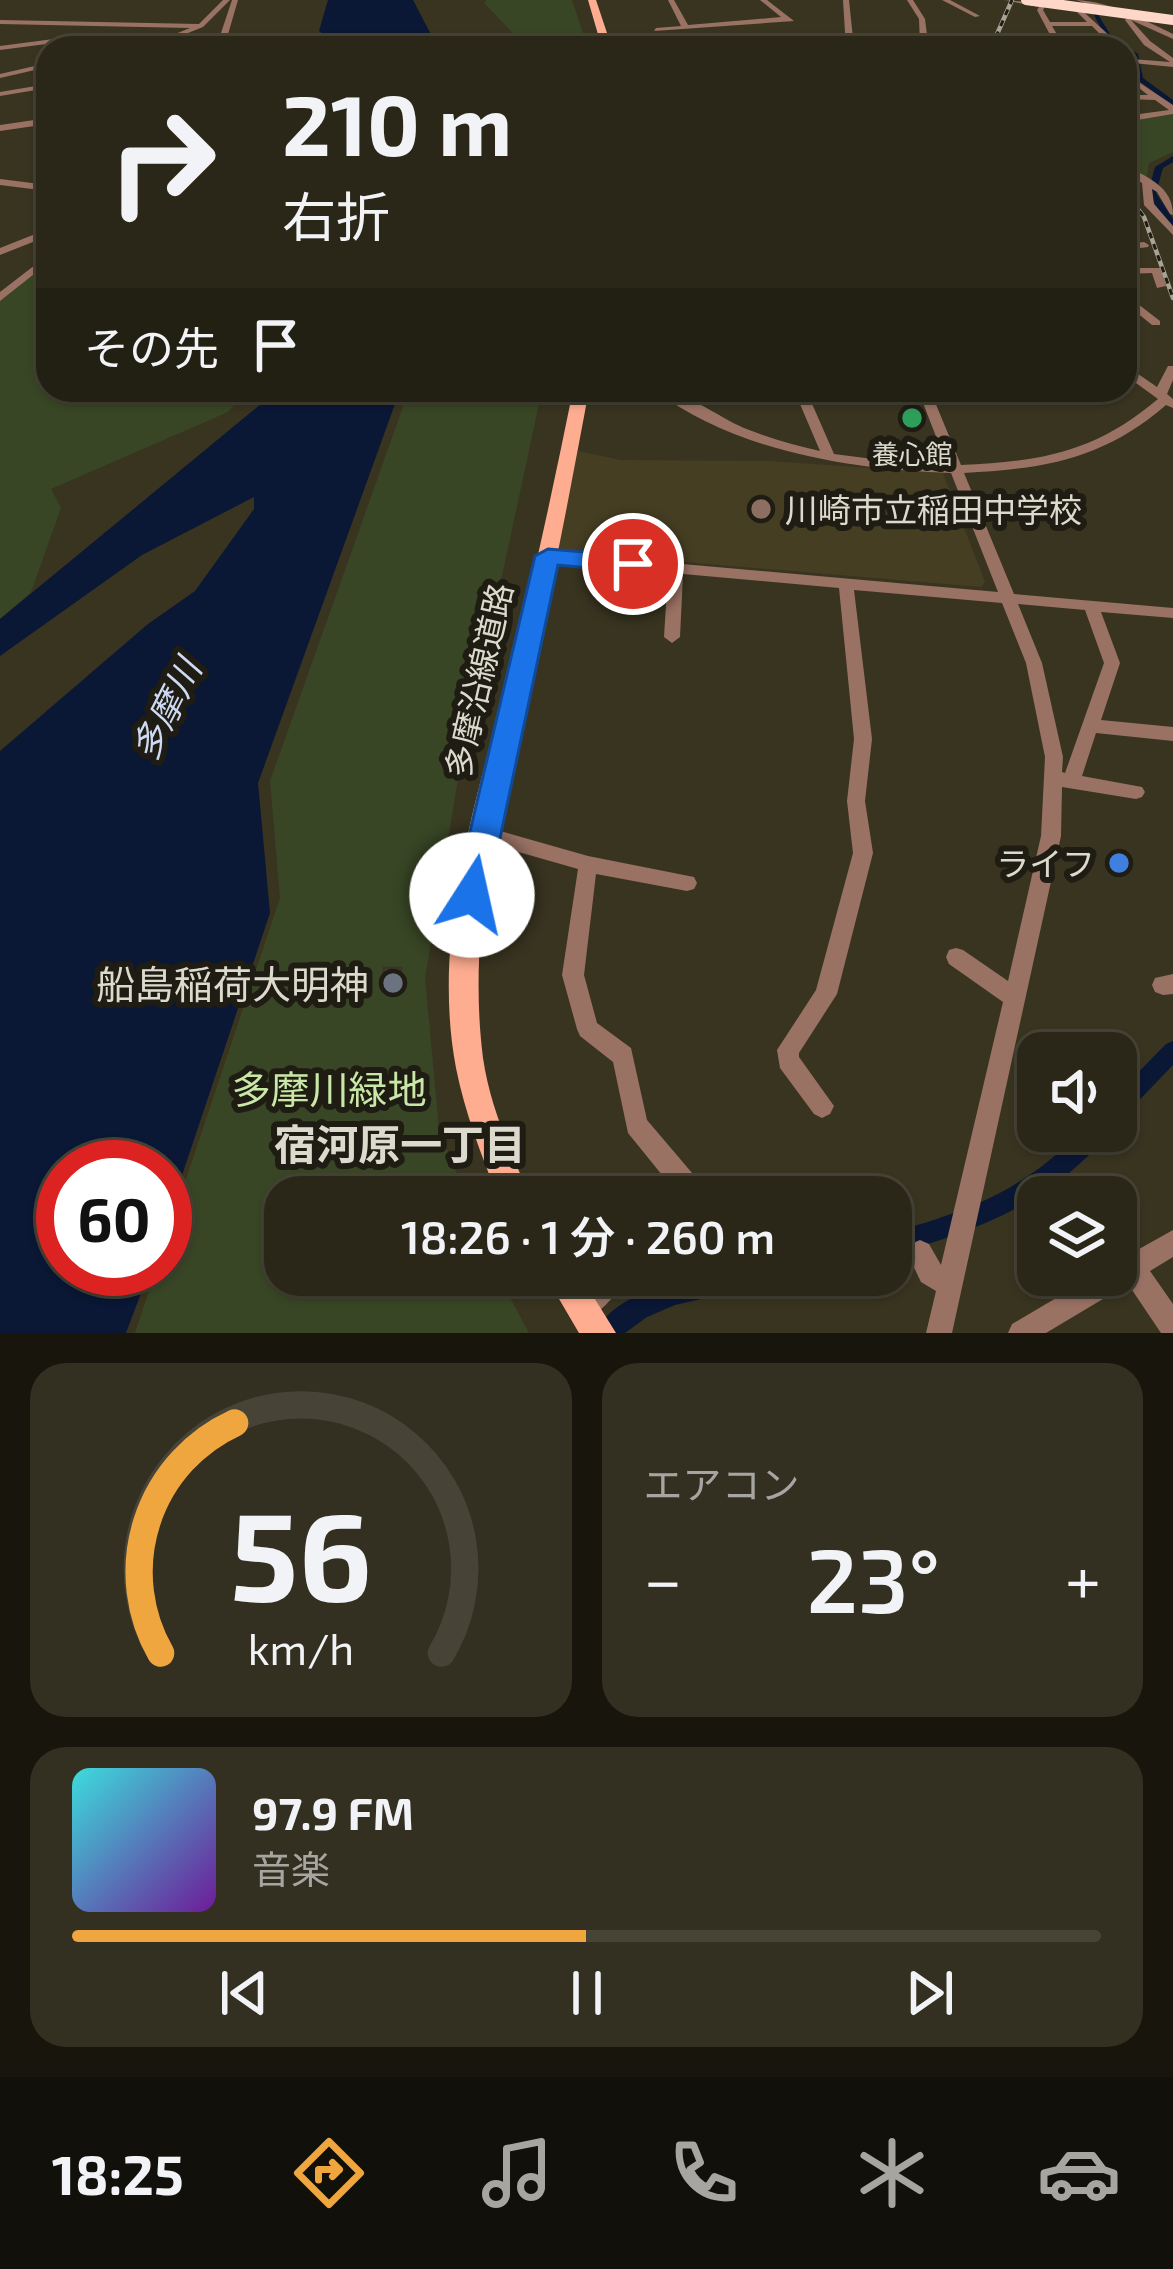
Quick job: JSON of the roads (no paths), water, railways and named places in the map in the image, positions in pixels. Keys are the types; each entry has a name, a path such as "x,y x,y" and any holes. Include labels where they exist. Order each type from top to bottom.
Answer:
{"highway":[{"path":"1026,0 1173,18"},
{"path":"1046,2 1173,18"}],"main road":[{"path":"593,1 603,36"},
{"name":"多摩沿線道路","path":"505,1176 479,1118 461,1022 462,952 483,834 579,402"}],"street":[{"path":"181,36 202,30 231,0"},
{"path":"219,36 231,0"},
{"path":"593,1 627,0"},
{"path":"656,31 792,21 763,0"},
{"path":"846,0 848,35"},
{"path":"1007,0 1046,2 1082,11"},
{"path":"1066,0 1136,19 1173,18"},
{"path":"1066,0 1103,36"},
{"path":"1079,0 1173,18"},
{"path":"925,36 912,2 946,1 977,16"},
{"path":"1046,2 1047,25 1053,36"},
{"path":"1092,2 1136,19 1147,43 1173,63"},
{"path":"673,3 686,28"},
{"path":"673,3 685,5"},
{"path":"1110,4 1173,38"},
{"path":"680,17 697,16"},
{"path":"0,22 120,22 202,30"},
{"path":"110,36 110,28 120,22"},
{"path":"1047,25 1093,24"},
{"path":"0,48 36,44"},
{"path":"1137,58 1173,63"},
{"path":"0,76 36,68"},
{"path":"0,91 36,88"},
{"path":"1160,96 1173,110"},
{"path":"1137,117 1173,110"},
{"path":"0,128 36,124"},
{"path":"20,127 36,129"},
{"path":"1137,176 1151,185 1173,212"},
{"path":"0,182 36,186"},
{"path":"1151,185 1149,205 1173,232"},
{"path":"0,252 36,237"},
{"path":"1137,246 1144,245"},
{"path":"0,298 36,268"},
{"path":"1137,271 1156,270 1161,286"},
{"path":"1137,307 1156,322"},
{"path":"683,402 728,427 829,457 955,469 1030,462 1126,432 1167,400 1172,369"},
{"path":"1137,378 1167,400"},
{"path":"805,402 829,457"},
{"path":"929,402 1034,663 1063,779"},
{"path":"548,556 1173,613"},
{"path":"672,637 676,568"},
{"path":"822,1106 788,1060 788,1050 826,994 862,853 856,802 863,739 846,583"},
{"path":"940,1333 1063,779 1092,726 1112,663 1092,609"},
{"path":"1092,726 1173,734"},
{"path":"1063,779 1136,792"},
{"path":"483,834 588,864 688,883"},
{"path":"588,864 573,975 587,1029 623,1056 636,1125 678,1176"},
{"path":"956,957 1014,998"},
{"path":"1137,1265 1173,1243"},
{"path":"920,1253 931,1273 951,1286"},
{"path":"1137,1275 1173,1327"},
{"path":"1021,1333 1084,1296"}],"water":[{"path":"328,0 413,0 432,36 325,36 319,31"},
{"name":"多摩川","path":"263,402 396,402 258,783 270,913 192,1146 192,1140 36,1140 36,1296 140,1296 126,1333 0,1333 0,751 148,624 195,591 254,509 254,497 142,555 0,656 0,619"}],"waterway":[{"path":"1095,14 1108,36"},
{"path":"1137,61 1140,79 1173,104"},
{"path":"1173,158 1159,167 1152,193 1173,226"},
{"path":"1137,1088 1173,1051"},
{"path":"912,1238 1004,1205 1076,1152"},
{"path":"607,1333 622,1319 669,1296"}],"railway":[{"path":"996,36 1012,0"},
{"path":"1137,208 1173,298"}],"place":[{"name":"養心館","path":"912,418"},
{"name":"川崎市立稲田中学校","path":"761,509"},
{"name":"ライフ","path":"1119,863"},
{"name":"船島稲荷大明神","path":"393,983"}],"district":[{"name":"宿河原一丁目","path":"400,1143"}],"park label":[{"name":"多摩川緑地","path":"329,1088"}]}
